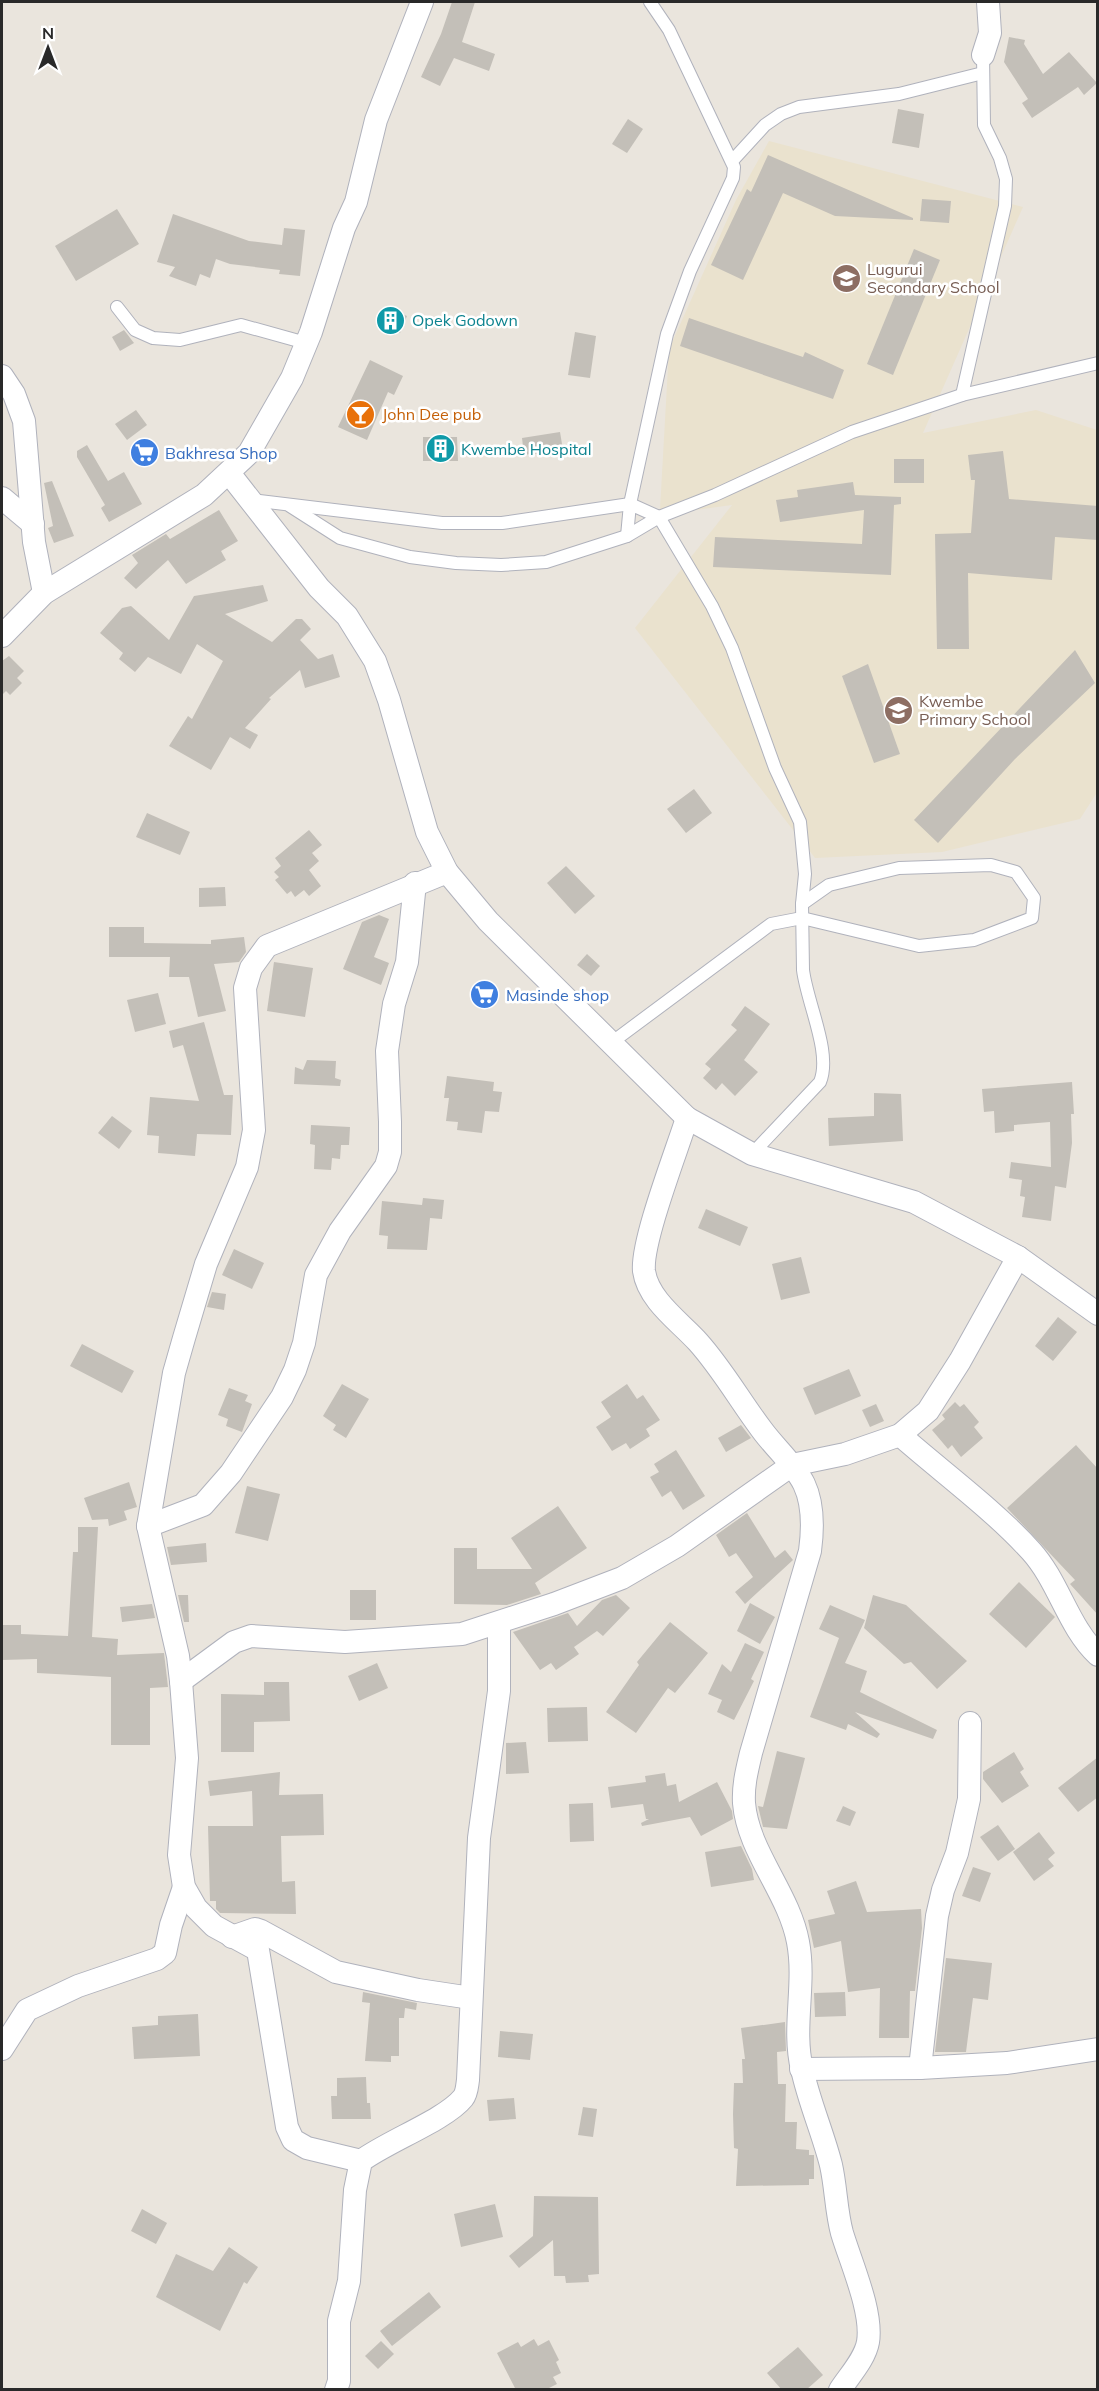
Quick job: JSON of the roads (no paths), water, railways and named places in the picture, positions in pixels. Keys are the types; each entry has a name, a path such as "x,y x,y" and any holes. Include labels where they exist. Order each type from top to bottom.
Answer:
{"street":[{"path":"2,636 44,593 204,495 249,453 292,378 306,343 344,228 356,202 376,120 422,2"},
{"path":"983,64 990,33 988,2"},
{"path":"2,376 14,394 24,421 33,524 44,593"},
{"path":"229,473 319,588 347,616 375,661 389,699 427,832 447,872 488,921 687,1118 752,1154 914,1202 1018,1257 1098,1314"},
{"path":"2,498 33,524"},
{"path":"361,2161 307,2148 293,2140 287,2127 258,1950 214,1926 196,1908 184,1887 179,1855 187,1758 182,1681 148,1526 174,1372 206,1264 247,1167 254,1130 245,988 251,968 267,946 447,872"},
{"path":"148,1526 203,1505 231,1473 254,1439 296,1370 304,1343 316,1275 322,1261 340,1231 386,1166 390,1152 388,1042 394,1004 406,962 416,883"},
{"path":"687,1118 645,1252 646,1281 653,1295 699,1343 732,1384 762,1430 792,1465 805,1486 813,1527 810,1551 751,1753 744,1783 744,1804 748,1826 778,1890 798,1941 801,1967 798,2040 801,2069 826,2147 841,2230 869,2325 868,2345 840,2390"},
{"path":"182,1681 234,1642 251,1636 345,1642 462,1634 500,1623 622,1578 677,1546 792,1465 845,1454 900,1435 928,1411 976,1334 1018,1257"},
{"path":"900,1435 1030,1551 1052,1579 1080,1634 1098,1655"},
{"path":"336,2390 339,2381 339,2321 349,2281 355,2190 361,2161 378,2148 452,2109 465,2096 468,2080 479,1838 489,1755 500,1691 500,1623"},
{"path":"920,2068 937,1916 943,1890 957,1853 969,1799 970,1723"},
{"path":"2,2049 27,2010 78,1986 157,1959 165,1953 171,1925 184,1887"},
{"path":"232,1937 255,1929 336,1972 418,1990 471,1998"},
{"path":"801,2069 920,2068 1007,2063 1098,2049"}],"lane":[{"path":"627,536 630,504 667,334 690,271 734,178 733,160 669,30 650,2"},
{"path":"733,160 765,125 781,114 799,107 899,94 983,64 984,125 1000,158 1006,179 1005,206 962,395"},
{"path":"117,307 135,330 153,338 180,339 242,325 306,343"},
{"path":"288,504 340,538 410,557 456,563 501,565 546,562 627,536 659,517 715,495 852,432 962,395 1098,363"},
{"path":"249,500 442,523 502,523 630,504 659,517 712,606 732,648 775,768 800,822 805,874 802,904 805,989 824,1059 825,1072 820,1082 752,1154"},
{"path":"610,1043 771,924 802,918 919,946 974,940 1032,918 1034,898 1016,872 991,865 899,868 829,885 802,904"}],"place":[{"name":"Lugurui Secondary School","path":"846,278"},
{"name":"Opek Godown","path":"391,320"},
{"name":"John Dee pub","path":"361,414"},
{"name":"Kwembe Hospital","path":"440,449"},
{"name":"Bakhresa Shop","path":"144,453"},
{"name":"Kwembe Primary School","path":"898,710"},
{"name":"Masinde shop","path":"485,995"}]}
